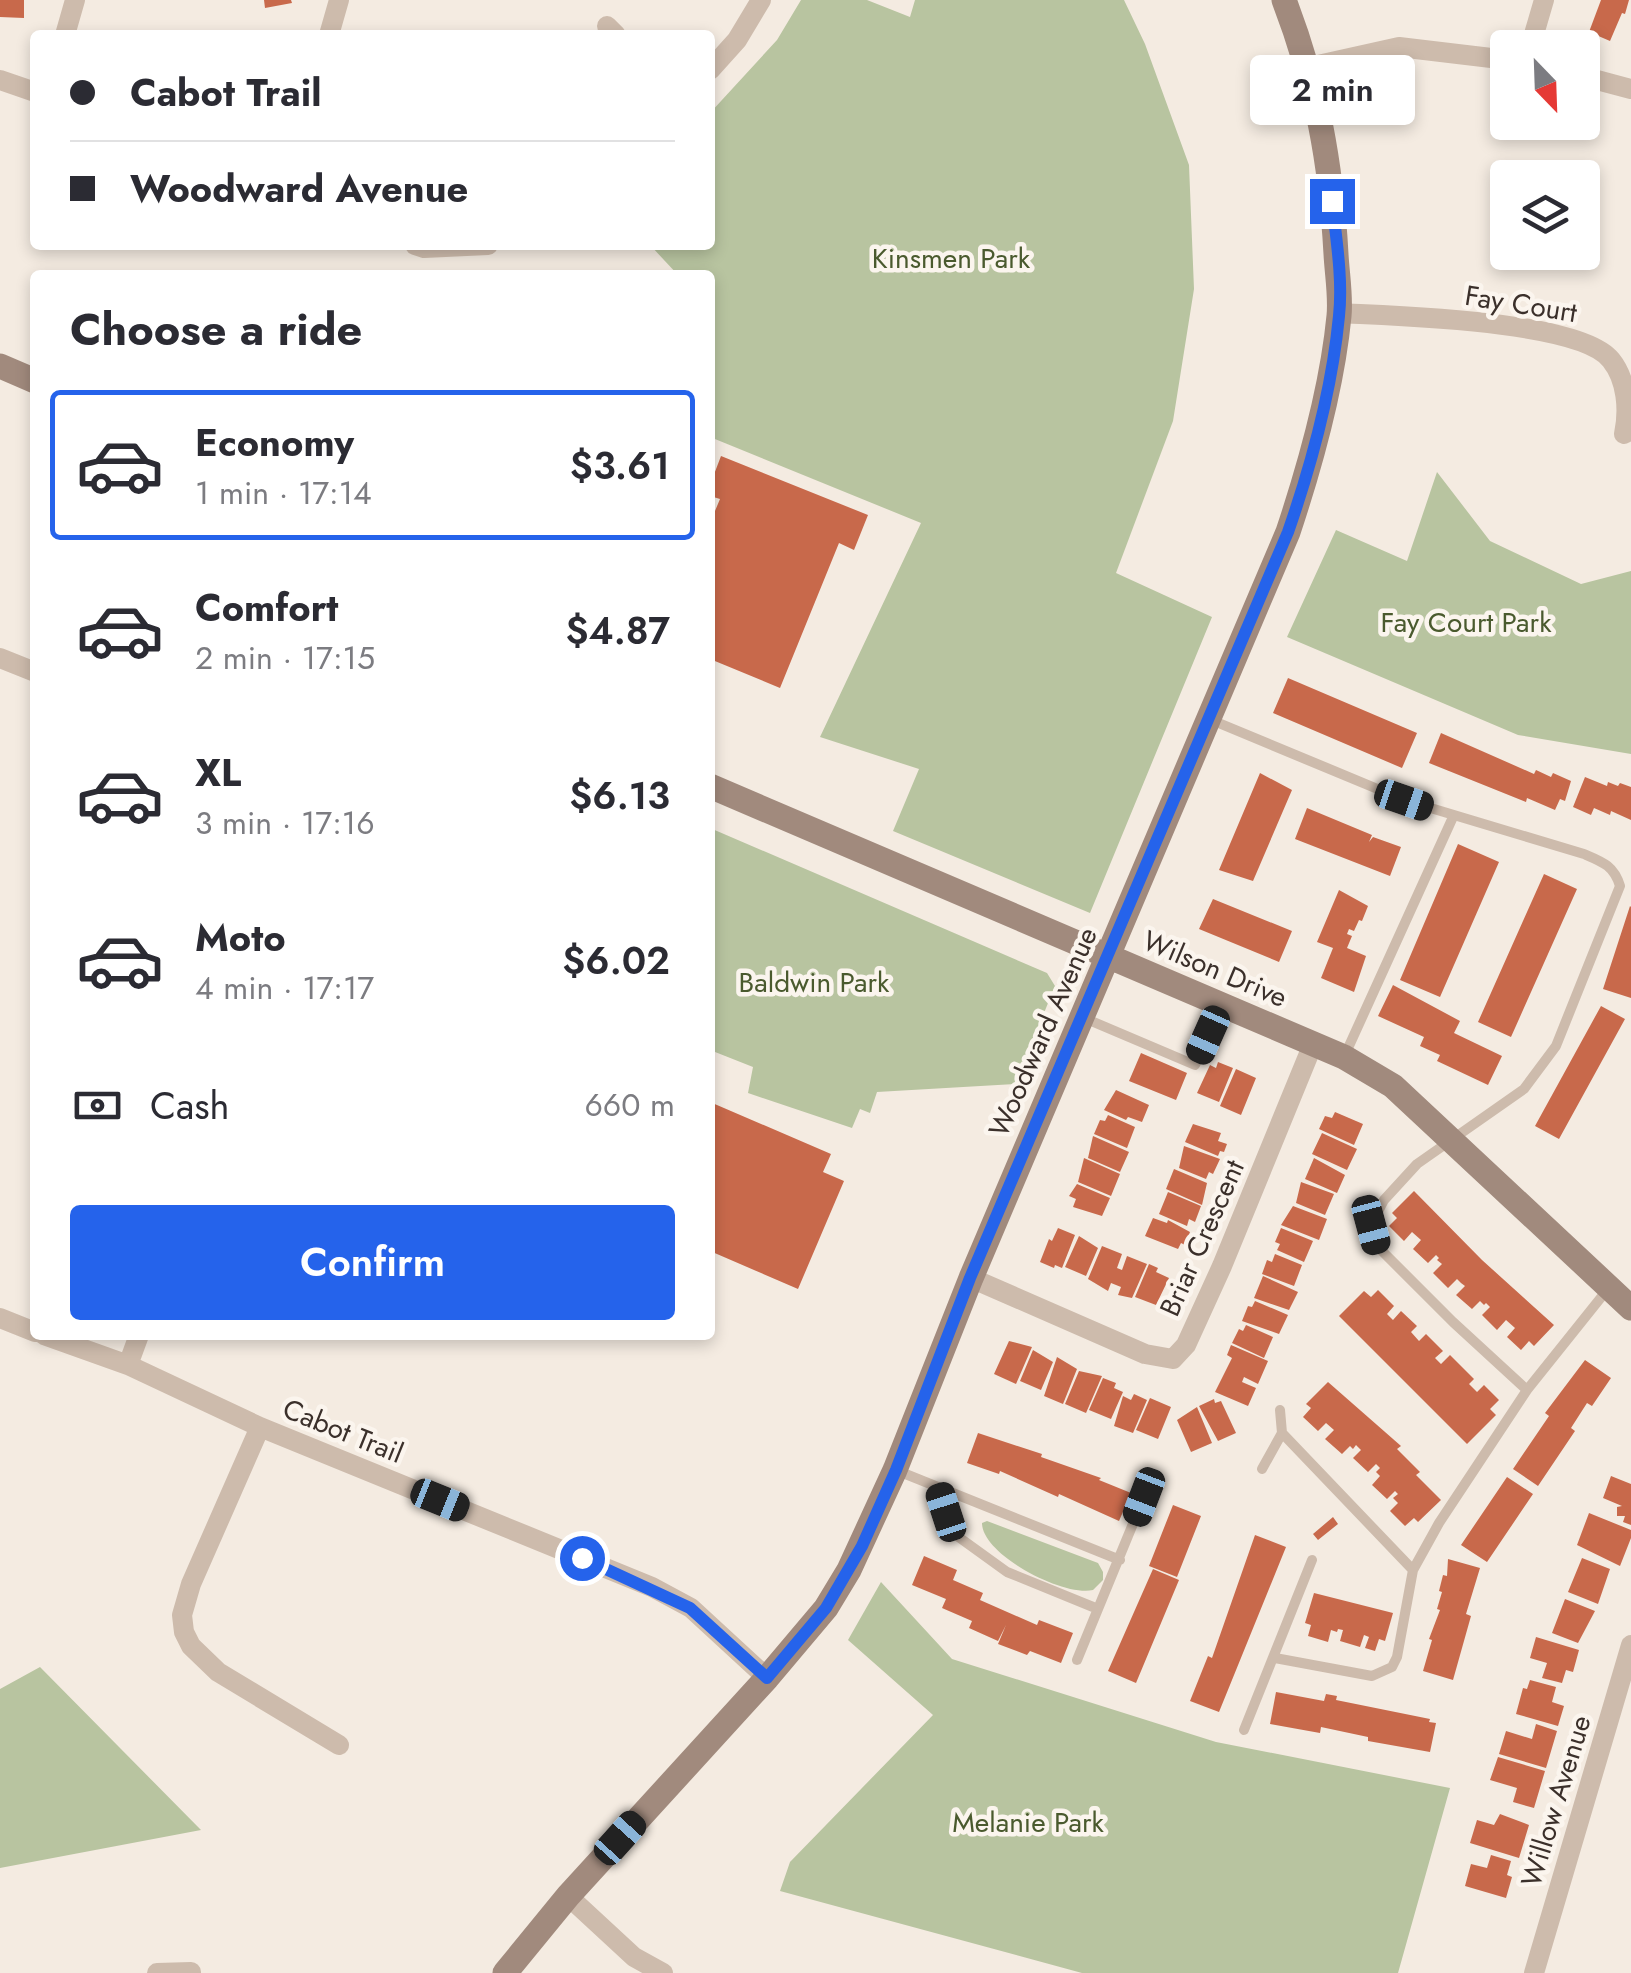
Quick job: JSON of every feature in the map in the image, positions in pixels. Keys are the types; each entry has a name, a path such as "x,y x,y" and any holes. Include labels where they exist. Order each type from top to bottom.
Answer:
{"street":[{"path":"66,30 74,0"},
{"path":"330,30 339,0"},
{"path":"715,64 737,40 760,0"},
{"name":"Woodward Avenue","path":"505,1973 568,1896 826,1608 862,1546 896,1470 970,1278 1288,532 1304,485 1325,397 1340,313 1325,143 1309,67 1284,0"},
{"path":"1535,30 1544,0"},
{"path":"1309,67 1399,47 1490,56"},
{"path":"0,80 30,90"},
{"path":"1600,80 1631,88"},
{"name":"Fay Court","path":"1340,313 1477,322 1588,344 1612,360 1623,386 1628,414 1624,434"},
{"path":"0,366 30,379"},
{"path":"0,658 30,670"},
{"name":"Wilson Drive","path":"715,788 1344,1057 1393,1086 1454,1139 1631,1308"},
{"name":"Briar Crescent","path":"970,1278 1144,1354 1173,1359 1181,1353 1222,1266 1313,1044"},
{"path":"0,1318 30,1330"},
{"name":"Cabot Trail","path":"58,1340 128,1365 260,1426 652,1587 690,1608 767,1678"},
{"path":"128,1365 137,1340"},
{"path":"260,1426 191,1584 182,1615 184,1632 191,1646 218,1672 339,1744"},
{"name":"Willow Avenue","path":"1534,1973 1631,1645"},
{"path":"568,1896 634,1957 663,1973"},
{"path":"157,1973 191,1972"}],"lane":[{"path":"1208,718 1453,817 1606,863 1616,873 1620,886 1556,1046 1524,1089 1417,1164 1384,1200 1371,1225 1377,1246 1527,1390"},
{"path":"1344,1057 1453,817"},
{"path":"1083,1018 1195,1065 1222,1005"},
{"path":"1275,1658 1372,1676 1392,1668 1413,1570 1527,1390 1607,1289"},
{"path":"1262,1469 1282,1433 1280,1410"},
{"path":"1282,1433 1413,1570"},
{"path":"896,1470 1120,1560"},
{"path":"938,1490 953,1533 1007,1572 1098,1609"},
{"path":"1076,1660 1144,1497"},
{"path":"1244,1730 1312,1560"}],"green space":[{"name":"Kinsmen Park","path":"801,0 867,0 910,17 915,0 1124,0 1145,44 1189,165 1194,289 1173,421 1116,573 1212,617 1090,913 893,831 919,769 820,737 921,523 715,439 715,270 673,270 655,250 715,250 715,108 777,40"},
{"name":"Fay Court Park","path":"1437,472 1490,541 1581,584 1631,571 1631,754 1518,735 1287,637 1336,530 1407,561"},
{"name":"Baldwin Park","path":"715,830 1047,973 1055,986 1015,1084 877,1092 870,1113 860,1109 852,1128 748,1093 753,1067 715,1052"},
{"path":"987,1521 1098,1563 1103,1580 1093,1590 1080,1590 1027,1571 995,1548 982,1523"},
{"name":"Melanie Park","path":"881,1582 952,1659 1216,1742 1450,1788 1398,1973 1082,1973 780,1891 790,1862 933,1715 848,1640"},
{"path":"40,1667 201,1830 0,1868 0,1689"}],"building":[{"path":"0,0 24,0 24,18 0,17"},
{"path":"264,0 291,0 292,3 265,8"},
{"path":"1601,0 1629,0 1610,41 1600,37 1600,30 1590,30"},
{"path":"721,456 868,515 854,550 839,543 780,688 715,661 715,511 720,499 715,498 715,472"},
{"path":"1288,678 1417,733 1402,768 1273,713"},
{"path":"1441,733 1534,774 1536,770 1551,777 1553,773 1571,781 1565,801 1560,799 1555,810 1527,798 1526,802 1429,763"},
{"path":"1260,773 1292,790 1253,881 1219,870"},
{"path":"1585,777 1607,786 1608,782 1631,787 1631,820 1611,811 1610,815 1594,808 1591,815 1573,807"},
{"path":"1307,808 1372,835 1369,842 1373,837 1401,847 1390,876 1295,839"},
{"path":"1458,844 1499,862 1440,997 1400,980"},
{"path":"1544,874 1577,889 1511,1037 1478,1022"},
{"path":"1339,890 1368,906 1362,921 1347,934 1352,936 1347,948 1366,956 1354,992 1321,978 1333,948 1317,942"},
{"path":"1213,899 1292,931 1279,962 1199,929"},
{"path":"1631,907 1631,998 1603,989"},
{"path":"1393,985 1460,1021 1454,1033 1502,1056 1488,1085 1437,1061 1440,1055 1420,1046 1424,1037 1378,1016"},
{"path":"1601,1006 1625,1019 1559,1139 1535,1126"},
{"path":"1141,1053 1187,1073 1176,1100 1129,1081"},
{"path":"1218,1062 1233,1068 1219,1102 1197,1093 1210,1065 1216,1068"},
{"path":"1236,1069 1256,1078 1241,1115 1220,1106"},
{"path":"1116,1090 1149,1105 1142,1122 1104,1110"},
{"path":"715,1104 831,1154 823,1172 844,1181 798,1289 715,1253"},
{"path":"1335,1112 1363,1124 1354,1145 1319,1129 1325,1116 1332,1118"},
{"path":"1108,1115 1135,1127 1127,1148 1094,1134 1100,1120 1105,1121"},
{"path":"1193,1124 1221,1133 1218,1141 1227,1144 1224,1152 1220,1151 1218,1156 1185,1142"},
{"path":"1322,1133 1357,1149 1347,1170 1312,1154"},
{"path":"1093,1136 1129,1152 1120,1172 1088,1158"},
{"path":"1184,1146 1220,1159 1213,1174 1209,1172 1206,1179 1179,1168"},
{"path":"1084,1158 1120,1174 1111,1196 1078,1182"},
{"path":"1314,1158 1345,1175 1337,1193 1305,1179"},
{"path":"1174,1169 1207,1183 1202,1205 1166,1189"},
{"path":"1301,1182 1334,1194 1325,1215 1296,1203"},
{"path":"1077,1184 1110,1198 1102,1216 1073,1207 1076,1199 1069,1196"},
{"path":"1414,1191 1554,1325 1534,1346 1529,1341 1521,1350 1507,1337 1515,1328 1506,1320 1497,1330 1482,1315 1490,1307 1486,1303 1480,1301 1472,1309 1456,1295 1465,1286 1457,1279 1448,1288 1433,1273 1442,1264 1436,1255 1428,1263 1413,1249 1421,1240 1412,1232 1404,1241 1389,1226 1397,1218 1392,1213"},
{"path":"1168,1192 1201,1206 1195,1222 1189,1219 1187,1226 1159,1214"},
{"path":"1293,1206 1327,1219 1319,1240 1281,1225"},
{"path":"1153,1218 1167,1223 1168,1220 1190,1232 1185,1245 1181,1243 1178,1249 1145,1236"},
{"path":"1058,1228 1075,1235 1062,1268 1054,1268 1040,1262"},
{"path":"1281,1228 1313,1241 1304,1262 1277,1250 1280,1244 1275,1242"},
{"path":"1079,1236 1098,1248 1086,1276 1065,1267"},
{"path":"1102,1246 1122,1254 1117,1268 1122,1270 1127,1256 1147,1264 1132,1298 1118,1295 1121,1287 1111,1283 1108,1291 1088,1279"},
{"path":"1275,1254 1302,1265 1294,1286 1262,1274 1267,1260 1272,1262"},
{"path":"1149,1264 1169,1278 1156,1305 1135,1297"},
{"path":"1263,1276 1298,1292 1289,1310 1254,1298"},
{"path":"1378,1290 1394,1306 1387,1314 1393,1320 1401,1311 1417,1326 1411,1332 1419,1341 1426,1334 1443,1351 1435,1358 1441,1364 1450,1355 1474,1379 1469,1384 1477,1392 1484,1385 1499,1400 1490,1409 1496,1415 1467,1444 1339,1316 1364,1291 1371,1297"},
{"path":"1255,1301 1288,1315 1279,1334 1242,1321 1248,1306 1252,1307"},
{"path":"1246,1325 1273,1337 1264,1358 1232,1343 1239,1329 1243,1331"},
{"path":"1009,1341 1032,1347 1016,1384 994,1374"},
{"path":"1231,1345 1268,1361 1258,1384 1244,1377 1242,1382 1256,1388 1248,1406 1215,1392 1232,1358 1227,1355"},
{"path":"1033,1350 1053,1362 1041,1390 1020,1381"},
{"path":"1057,1357 1077,1369 1063,1404 1044,1396"},
{"path":"1585,1360 1611,1378 1592,1406 1587,1403 1571,1428 1575,1431 1538,1486 1513,1469 1549,1416 1545,1413"},
{"path":"1079,1371 1102,1376 1086,1413 1065,1404"},
{"path":"1103,1378 1116,1383 1114,1388 1123,1392 1111,1419 1089,1410"},
{"path":"1328,1382 1401,1446 1397,1449 1420,1472 1416,1475 1441,1500 1418,1522 1414,1518 1405,1526 1390,1511 1398,1503 1393,1498 1398,1494 1395,1491 1387,1499 1372,1485 1380,1476 1376,1472 1380,1468 1376,1464 1368,1472 1353,1458 1361,1450 1356,1445 1342,1454 1325,1439 1334,1430 1326,1423 1318,1431 1303,1417 1311,1408 1306,1404"},
{"path":"1134,1394 1147,1400 1133,1433 1114,1426 1123,1396 1131,1400"},
{"path":"1150,1398 1171,1407 1158,1439 1136,1430"},
{"path":"1214,1399 1215,1403 1221,1401 1236,1433 1218,1441 1199,1406"},
{"path":"1197,1407 1212,1443 1191,1452 1177,1420"},
{"path":"978,1433 1042,1454 1041,1457 1131,1493 1119,1521 1000,1471 999,1474 967,1463"},
{"path":"1611,1476 1631,1484 1631,1525 1623,1522 1625,1516 1617,1516 1617,1507 1622,1506 1603,1498"},
{"path":"1507,1477 1533,1494 1487,1562 1461,1545"},
{"path":"1173,1505 1201,1516 1177,1577 1149,1566"},
{"path":"1589,1513 1631,1530 1620,1566 1577,1545"},
{"path":"1333,1517 1338,1524 1318,1540 1313,1534"},
{"path":"1255,1535 1286,1547 1219,1712 1190,1701 1208,1656 1212,1658"},
{"path":"924,1556 957,1570 953,1580 983,1593 980,1600 1037,1625 1039,1620 1073,1633 1061,1663 998,1644 1006,1625 998,1641 969,1628 972,1621 942,1608 946,1599 912,1585"},
{"path":"1582,1558 1610,1569 1598,1604 1568,1592"},
{"path":"1448,1559 1480,1568 1453,1680 1423,1671 1440,1610 1439,1591 1443,1575 1447,1576"},
{"path":"1153,1569 1179,1580 1136,1683 1108,1671"},
{"path":"1314,1593 1393,1613 1385,1641 1379,1639 1375,1651 1365,1648 1369,1637 1364,1635 1360,1647 1340,1641 1343,1630 1331,1630 1328,1642 1308,1636 1311,1625 1305,1623"},
{"path":"1565,1599 1595,1611 1578,1643 1552,1633"},
{"path":"1536,1637 1579,1650 1573,1672 1566,1670 1562,1683 1542,1678 1547,1663 1530,1658"},
{"path":"1530,1680 1556,1687 1552,1702 1564,1706 1558,1726 1516,1714 1523,1688 1527,1689"},
{"path":"1276,1692 1324,1701 1326,1694 1337,1696 1336,1700 1430,1719 1429,1722 1436,1723 1430,1752 1368,1741 1368,1737 1321,1727 1320,1733 1270,1724"},
{"path":"1536,1724 1557,1731 1546,1768 1499,1754 1506,1731 1532,1739"},
{"path":"1498,1757 1545,1771 1534,1808 1513,1802 1517,1788 1490,1780"},
{"path":"1500,1814 1529,1825 1519,1858 1470,1843 1477,1820 1494,1825"},
{"path":"1491,1855 1511,1861 1507,1875 1512,1877 1506,1898 1465,1886 1471,1864 1487,1868"}],"route":[{"path":"582,1558 652,1587 690,1608 767,1678 826,1608 849,1570 896,1470 970,1278 1288,532 1304,485 1325,397 1340,313 1332,201"}]}
